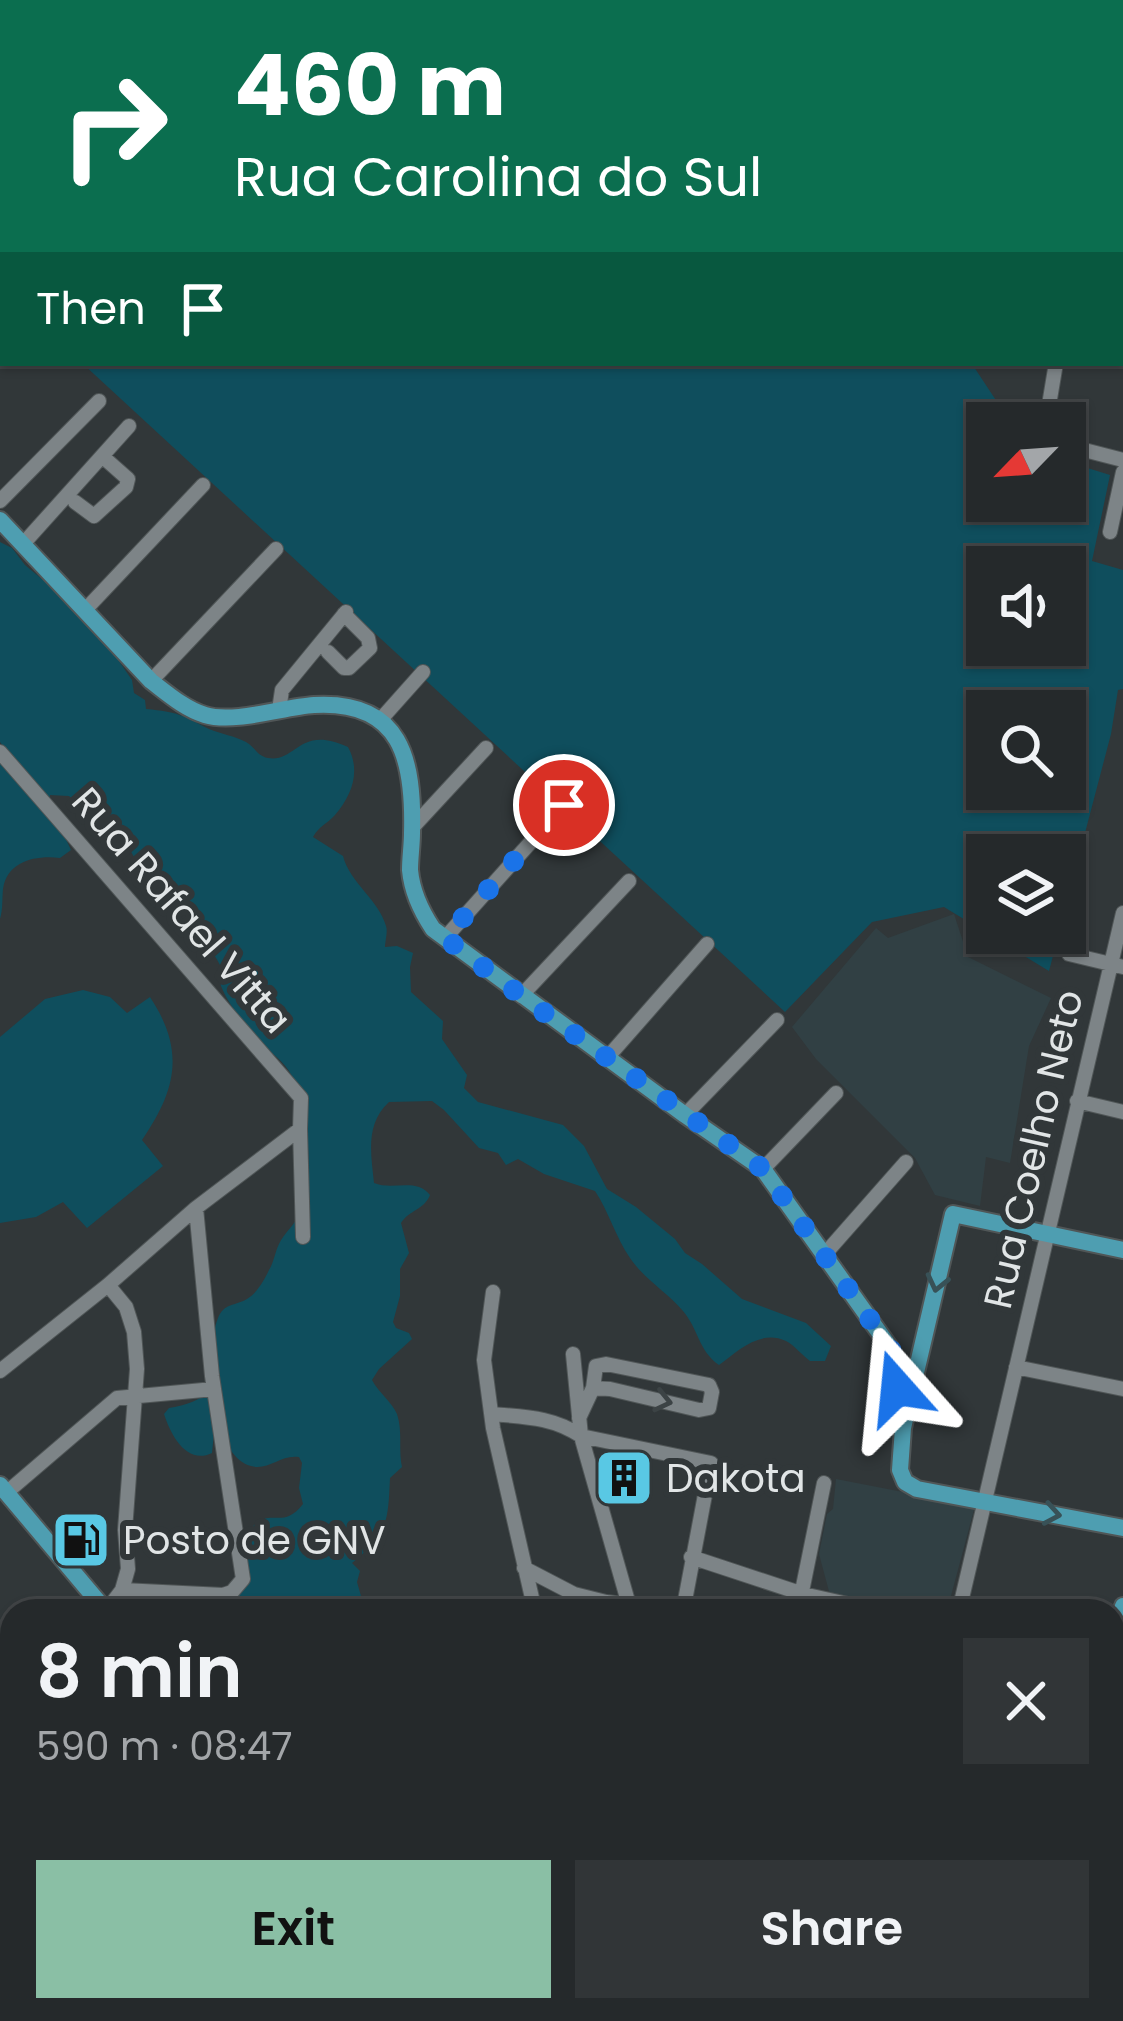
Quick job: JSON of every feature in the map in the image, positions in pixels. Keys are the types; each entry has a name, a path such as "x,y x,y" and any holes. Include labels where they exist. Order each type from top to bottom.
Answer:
{"main road":[{"path":"0,520 151,681 179,703 209,717 338,704 382,718 403,746 410,771 410,872 419,907 433,929 763,1169 891,1349 903,1428"},
{"path":"1123,1250 953,1214 903,1428 900,1470 904,1482 917,1489 1123,1528"},
{"path":"891,1349 920,1352"},
{"path":"2,1492 96,1599"}],"street":[{"path":"1050,402 1056,366"},
{"path":"0,501 99,401"},
{"path":"22,544 129,426"},
{"path":"1086,450 1123,460"},
{"path":"75,502 94,516 126,487 124,473 102,456"},
{"path":"1110,532 1123,472"},
{"path":"86,609 203,485"},
{"path":"151,681 276,549"},
{"path":"279,710 282,690 345,613 368,638 370,648 349,668 328,652"},
{"path":"382,718 423,672"},
{"path":"412,828 486,748"},
{"name":"Rua Rafael Vitta","path":"0,752 302,1098 301,1123"},
{"path":"445,938 564,805"},
{"path":"521,996 628,881"},
{"name":"Rua Coelho Neto","path":"962,1599 1077,1101 1117,966 1123,913"},
{"path":"607,1058 707,944"},
{"path":"1069,954 1117,966"},
{"path":"685,1115 777,1020"},
{"path":"763,1169 836,1094"},
{"path":"1077,1101 1123,1112"},
{"path":"0,1371 301,1123"},
{"path":"301,1123 303,1237"},
{"path":"824,1255 905,1162"},
{"path":"122,1590 223,1595 243,1579 214,1389 196,1208"},
{"path":"108,1285 126,1307 134,1332 135,1397 124,1530 128,1569 115,1599"},
{"path":"493,1292 484,1360 532,1599"},
{"path":"573,1354 581,1436 627,1599"},
{"path":"579,1418 593,1388 596,1366 606,1364 709,1385 712,1392 709,1408 699,1410 593,1388"},
{"path":"1016,1367 1123,1390"},
{"path":"2,1492 117,1398 214,1389"},
{"path":"492,1414 564,1424 581,1436 711,1463 684,1599"},
{"path":"802,1599 824,1483"},
{"path":"692,1557 826,1599"},
{"path":"524,1568 574,1594 599,1599"}],"shaded area":[{"path":"85,366 974,366 997,402 966,402 966,522 1086,522 1086,468 1110,475 1092,561 1123,570 1123,689 1118,690 1085,834 966,834 966,920 944,907 872,922 785,1012"},
{"path":"0,542 12,548 98,631 132,680 134,693 145,700 146,709 185,717 246,742 268,758 319,740 348,747 354,765 350,791 313,837 343,856 382,917 387,928 385,947 413,953 411,992 443,1021 442,1039 467,1075 464,1088 478,1102 563,1125 584,1146 607,1189 636,1207 742,1299 806,1323 831,1346 825,1361 810,1361 786,1341 767,1338 750,1343 719,1365 683,1311 630,1258 595,1191 544,1174 518,1159 506,1165 498,1153 479,1148 432,1101 389,1102 373,1130 374,1183 411,1185 430,1195 401,1223 409,1253 400,1269 393,1322 412,1339 372,1380 397,1414 402,1467 390,1478 387,1517 379,1535 352,1563 360,1571 357,1582 362,1599 234,1599 243,1587 252,1527 265,1519 291,1515 303,1504 299,1488 302,1463 299,1457 251,1466 214,1433 212,1453 195,1455 176,1439 164,1414 204,1395 211,1386 220,1313 257,1289 297,1218 307,1180 302,1103 289,1071 250,1033 224,992 221,967 212,952 216,941 212,933 193,925 159,880 154,859 134,857 125,841 69,796 50,795 48,812 71,850 60,858 16,866 3,889 0,919 0,754 18,767 0,742"},
{"path":"954,914 968,957 1051,998 1029,1046 1010,1163 986,1157 980,1206 935,1195 915,1158 816,1059 792,1027 876,928 888,938"},
{"path":"1021,954 1053,954 1049,971"},
{"path":"83,990 110,997 127,1013 150,997 161,1016 172,1069 163,1104 142,1140 163,1166 87,1228 63,1202 36,1217 0,1223 0,1037 45,999"},
{"path":"836,1479 975,1506 950,1599 830,1595 819,1554 827,1514 833,1509"}],"place":[{"name":"Dakota","path":"624,1478"},
{"name":"Posto de GNV","path":"81,1540"}],"route":[{"path":"564,805 445,938 763,1169 891,1349 897,1388"}]}
